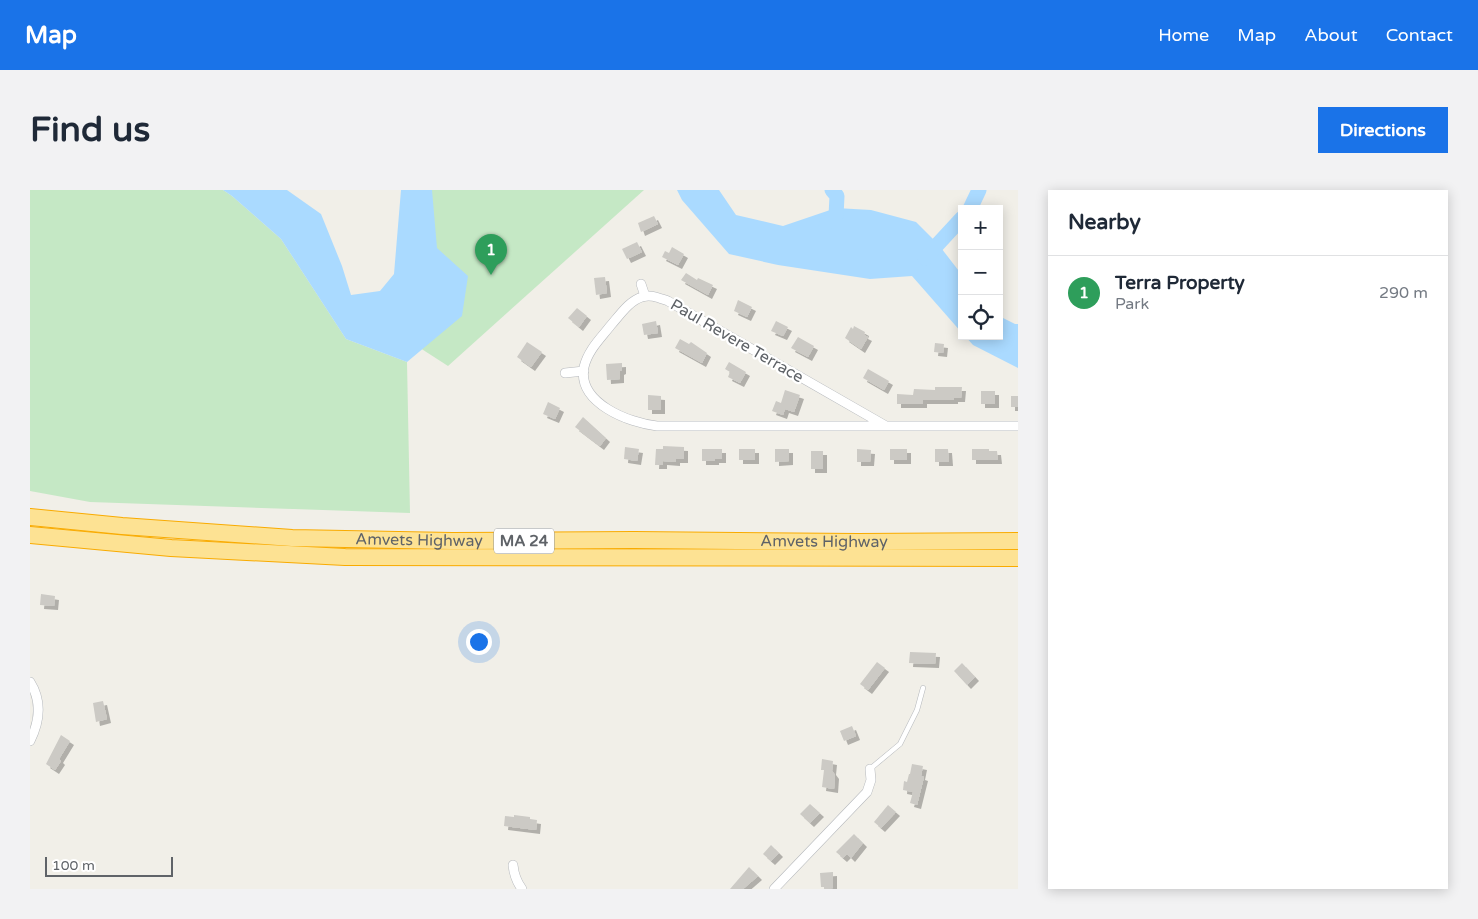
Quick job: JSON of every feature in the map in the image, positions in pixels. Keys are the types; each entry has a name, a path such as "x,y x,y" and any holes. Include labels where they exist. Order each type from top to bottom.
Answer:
{"highway":[{"name":"Amvets Highway","path":"30,517 131,527 292,538 452,541 1018,541"},
{"name":"Amvets Highway","path":"30,535 171,548 346,557 1018,558"}],"street":[{"path":"565,373 584,371 587,358 594,346 630,303 644,296 641,284"},
{"name":"Paul Revere Terrace","path":"644,296 668,301 886,426"},
{"name":"Paul Revere Terrace","path":"584,371 592,394 605,407 624,419 647,425 1018,426"},
{"path":"30,682 37,698 39,716 30,741"},
{"path":"776,888 867,792 872,780 870,769"},
{"path":"513,865 517,883 522,889"}],"lane":[{"path":"870,769 900,744 917,710 924,688"}],"green space":[{"path":"30,190 223,190 232,196 281,239 346,339 407,362 410,513 90,502 30,491"},
{"path":"423,190 644,190 448,366 403,337"}],"water":[{"path":"223,190 287,190 321,214 342,266 351,295 380,291 394,274 401,190 432,190 437,248 468,276 462,316 407,362 346,339 281,239"},
{"path":"677,190 719,190 736,215 783,226 836,208 871,210 916,222 938,244 958,270 958,328 912,276 870,279 778,265 729,254 682,200"},
{"path":"1003,318 1018,324 1018,368 973,345 969,340 1003,340"}],"building":[{"path":"654,216 658,224 641,232 638,223"},
{"path":"637,242 642,252 627,259 622,249"},
{"path":"672,247 684,254 678,265 662,257 665,251 669,253"},
{"path":"686,273 697,280 698,278 713,285 708,295 681,280"},
{"path":"605,277 607,293 596,295 594,278"},
{"path":"738,300 752,307 747,317 734,311"},
{"path":"577,308 587,316 579,327 568,318"},
{"path":"656,321 658,333 644,335 642,324"},
{"path":"776,321 788,327 783,336 771,331"},
{"path":"854,326 865,332 864,335 868,337 861,349 845,338 851,327 853,329"},
{"path":"798,337 814,346 808,357 791,348"},
{"path":"680,339 689,344 691,342 707,353 702,363 675,348"},
{"path":"527,342 542,352 531,367 517,357"},
{"path":"935,343 944,344 943,353 934,352"},
{"path":"729,362 746,372 740,383 728,377 730,372 725,369"},
{"path":"622,363 620,379 607,380 606,364"},
{"path":"868,369 889,381 884,390 863,378"},
{"path":"935,387 962,387 961,398 954,398 954,400 923,400 923,404 897,404 897,394 913,395 914,389 935,390"},
{"path":"785,390 800,395 794,412 785,409 783,415 772,411 776,401 781,403"},
{"path":"981,391 995,391 995,404 981,404"},
{"path":"648,395 661,396 661,410 648,410"},
{"path":"1011,396 1018,396 1018,407 1011,407"},
{"path":"548,402 560,408 555,419 543,414"},
{"path":"583,417 606,438 600,446 575,427"},
{"path":"663,446 684,447 684,459 676,459 676,462 663,461 663,465 655,465 656,449 663,449"},
{"path":"625,447 639,449 637,461 624,459"},
{"path":"702,449 722,449 722,459 702,461"},
{"path":"739,449 755,449 755,460 739,460"},
{"path":"775,449 789,449 789,461 775,462"},
{"path":"857,449 871,450 870,462 857,462"},
{"path":"890,449 907,449 907,460 890,460"},
{"path":"935,449 948,449 949,462 935,462"},
{"path":"972,449 997,451 998,460 972,460"},
{"path":"811,451 823,451 823,469 811,469"},
{"path":"41,594 55,596 54,606 40,605"},
{"path":"910,652 936,653 935,664 909,663"},
{"path":"877,662 885,668 868,690 860,684"},
{"path":"962,663 975,677 967,685 954,671"},
{"path":"103,701 107,719 96,722 93,703"},
{"path":"852,726 856,736 844,741 840,731"},
{"path":"61,735 70,741 59,759 61,761 55,770 46,764"},
{"path":"822,759 833,761 834,789 822,787 824,770 821,770"},
{"path":"912,764 923,766 921,776 924,777 917,805 910,803 913,792 903,790 904,781 907,782"},
{"path":"810,804 820,813 810,823 800,814"},
{"path":"888,805 896,812 881,828 874,822"},
{"path":"514,815 537,820 536,830 504,826 505,816 514,817"},
{"path":"854,834 863,843 851,858 847,854 843,858 836,852"},
{"path":"771,845 779,853 771,861 763,854"},
{"path":"749,867 758,876 743,889 730,889"},
{"path":"833,872 833,888 824,889 824,887 821,887 820,873"}],"waterway":[{"path":"826,224 836,216 837,196 832,190"},
{"path":"972,205 979,190"},
{"path":"925,258 958,222"}],"place":[{"name":"Terra Property","path":"491,275"}]}
